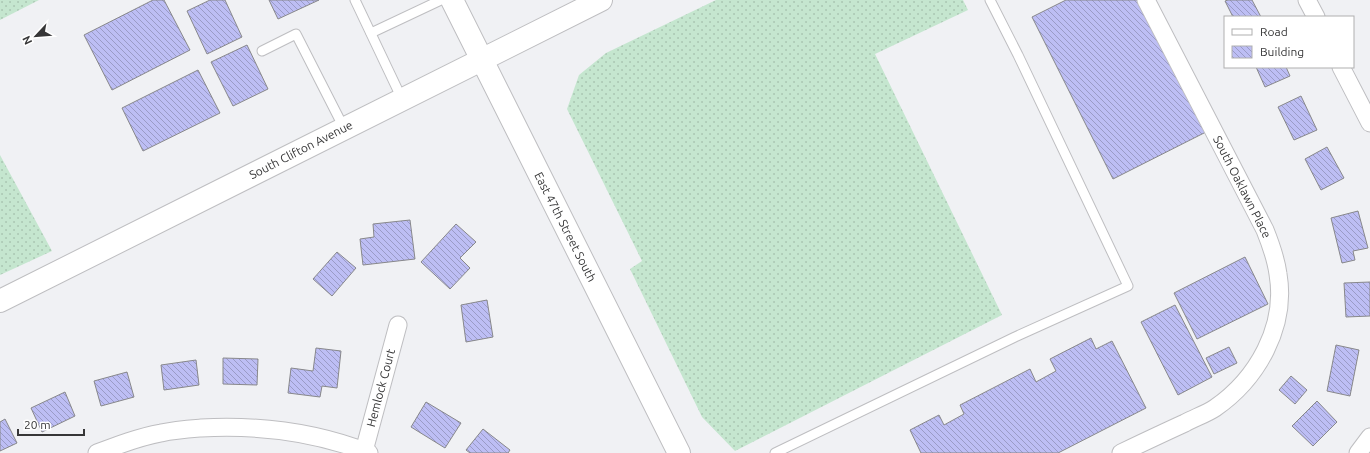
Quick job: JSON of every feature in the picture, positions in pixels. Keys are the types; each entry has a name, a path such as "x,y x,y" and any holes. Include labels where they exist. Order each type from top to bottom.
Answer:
{"street":[{"name":"East 47th Street South","path":"452,0 679,453"},
{"name":"South Clifton Avenue","path":"0,300 481,60 576,6 601,0"},
{"name":"South Oaklawn Place","path":"1121,453 1214,409 1237,390 1254,371 1266,349 1275,326 1279,300 1279,275 1272,246 1265,230 1146,0"},
{"path":"1307,0 1315,16"},
{"path":"1342,68 1370,123"},
{"name":"Hemlock Court","path":"367,452 398,325"},
{"path":"97,453 162,432 221,427 264,429 301,434 336,442 367,452"},
{"path":"1358,453 1370,436"}],"lane":[{"path":"355,0 402,99"},
{"path":"371,34 441,0"},
{"path":"776,453 1015,337 1128,286 990,0"},
{"path":"262,51 296,34 344,128"}],"green space":[{"path":"0,0 39,0 0,20"},
{"path":"716,0 963,0 968,10 875,54 1002,315 735,451 702,417 630,269 642,261 567,109 579,75 606,53"},
{"path":"0,155 52,251 0,275"}],"building":[{"path":"153,0 164,0 190,50 112,90 84,35"},
{"path":"210,0 225,0 242,37 207,54 187,11"},
{"path":"269,0 319,0 278,19"},
{"path":"1066,0 1141,0 1206,132 1113,179 1032,17"},
{"path":"1252,0 1260,16 1232,16 1225,1"},
{"path":"247,45 268,89 233,106 211,62"},
{"path":"1256,68 1286,68 1290,76 1265,87"},
{"path":"198,70 220,113 143,151 122,108"},
{"path":"1301,96 1317,130 1294,140 1278,107"},
{"path":"1327,147 1344,178 1321,190 1305,159"},
{"path":"1358,211 1368,248 1353,251 1355,260 1342,263 1331,218"},
{"path":"410,220 415,259 363,265 360,239 374,237 373,224"},
{"path":"456,224 476,242 460,258 470,268 450,289 421,262"},
{"path":"337,252 356,268 332,296 313,279"},
{"path":"1245,257 1268,304 1197,339 1174,293"},
{"path":"1370,282 1370,316 1346,317 1344,283"},
{"path":"487,300 493,337 466,342 461,305"},
{"path":"1175,305 1212,377 1178,395 1141,322"},
{"path":"1091,338 1096,349 1112,341 1146,408 1058,453 921,453 910,430 939,415 944,425 964,414 960,405 1030,369 1036,382 1056,371 1050,359"},
{"path":"1336,345 1359,350 1350,396 1327,391"},
{"path":"1229,347 1237,363 1214,374 1206,358"},
{"path":"316,348 341,351 337,388 322,386 320,397 288,393 291,368 313,371"},
{"path":"223,358 258,359 257,385 223,384"},
{"path":"196,360 199,385 164,390 161,365"},
{"path":"127,372 134,397 101,406 94,381"},
{"path":"1291,376 1307,390 1295,404 1279,390"},
{"path":"65,392 75,416 42,432 31,408"},
{"path":"1317,401 1337,422 1313,446 1292,426"},
{"path":"426,402 461,423 445,448 411,427"},
{"path":"5,419 17,443 0,451 0,422"},
{"path":"483,429 510,450 508,453 470,453 466,450"}]}
